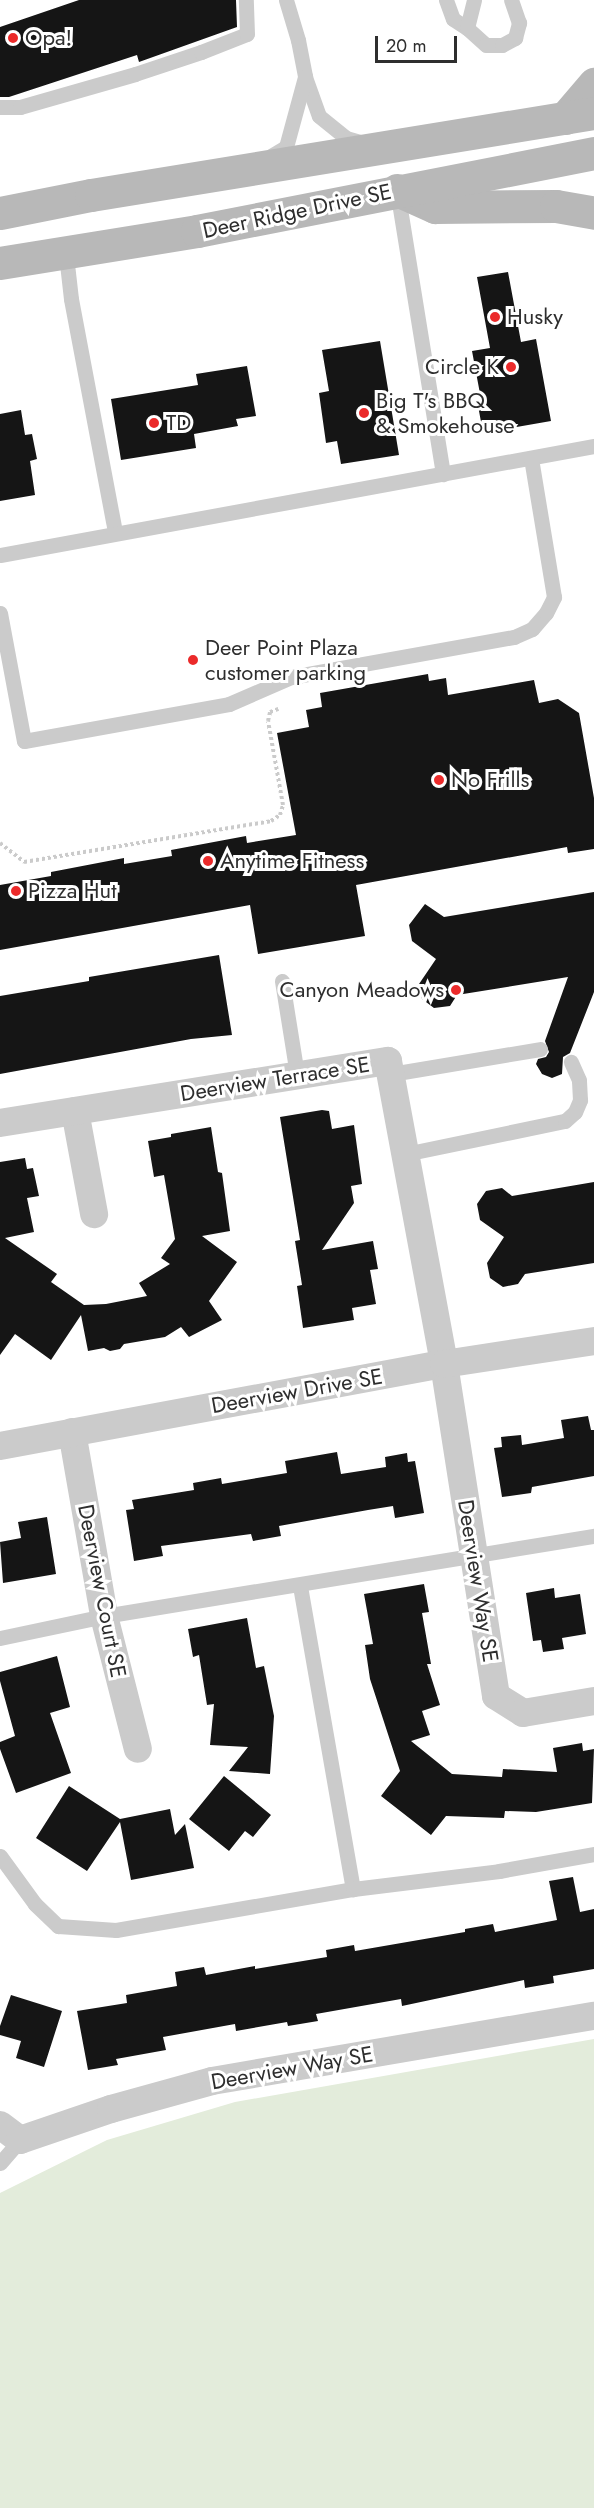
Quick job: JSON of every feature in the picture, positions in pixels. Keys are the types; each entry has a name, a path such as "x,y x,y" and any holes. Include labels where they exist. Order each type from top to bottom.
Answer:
{"street":[{"path":"580,116 594,84"},
{"name":"Deer Ridge Drive SE","path":"0,213 379,147 580,116"},
{"name":"Deer Ridge Drive SE","path":"0,263 66,255 197,231 594,153"},
{"path":"397,190 435,207 556,206 594,213"},
{"name":"Deerview Terrace SE","path":"0,1124 388,1060 444,1364"},
{"path":"75,1111 94,1214"},
{"name":"Deerview Drive SE","path":"0,1446 444,1364 594,1341"},
{"name":"Deerview Way SE","path":"444,1364 496,1696 523,1713 594,1701"},
{"name":"Deerview Court SE","path":"72,1432 104,1616 138,1749"},
{"name":"Deerview Way SE","path":"10,2132 111,2109 212,2081 594,2016"}],"lane":[{"path":"0,107 20,107 135,74 201,52 247,33 246,0"},
{"path":"286,0 298,40 305,77 319,116 346,138 379,147"},
{"path":"446,0 453,19 486,45 502,45 515,38 519,23 511,0"},
{"path":"467,28 474,0"},
{"path":"251,169 286,147 305,77"},
{"path":"397,190 443,474"},
{"path":"66,255 71,299 115,532"},
{"path":"0,555 115,532 594,446"},
{"path":"0,613 24,741 228,704 291,677 514,637 532,629 546,613 554,597 531,458"},
{"path":"282,981 297,1075"},
{"path":"391,1074 540,1049"},
{"path":"405,1154 565,1121 576,1112 580,1100 579,1080 571,1062"},
{"path":"0,1638 104,1616 300,1586 594,1536"},
{"path":"300,1586 353,1889"},
{"path":"0,1856 35,1904 58,1926 116,1930 353,1889 499,1871 594,1854"},
{"path":"0,2163 10,2132"}],"path":[{"path":"0,843 24,862 271,821 280,816 283,805 268,721 270,712 281,707"}],"green space":[{"path":"594,2039 594,2508 0,2508 0,2193 107,2140 235,2102"}],"building":[{"path":"79,0 236,0 237,27 139,62 137,55 9,97 0,97 0,27"},
{"path":"508,272 521,342 536,339 551,421 483,433 477,400 481,399 472,351 490,348 477,277"},
{"path":"380,341 399,455 341,464 337,441 326,443 319,393 329,391 322,350"},
{"path":"247,366 256,416 236,419 238,426 194,434 196,448 121,460 111,399 198,385 196,374"},
{"path":"21,410 25,435 32,434 37,459 30,461 35,495 0,501 0,414"},
{"path":"428,674 429,681 446,678 448,695 534,680 539,703 558,699 579,713 594,798 594,849 568,853 567,847 356,885 365,936 258,954 250,905 0,950 0,885 51,876 51,872 124,858 124,864 172,856 171,850 246,836 247,843 296,835 277,733 309,727 306,710 322,707 320,693"},
{"name":"Canyon Meadows","path":"594,892 594,992 570,1053 563,1057 562,1074 552,1078 542,1074 536,1064 538,1059 546,1057 549,1052 545,1041 568,977 457,995 450,1006 434,1008 422,999 419,984 436,959 412,941 409,925 425,904 444,917"},
{"path":"219,955 232,1035 191,1039 0,1074 0,996 89,981 89,977"},
{"path":"322,1110 329,1111 332,1129 354,1125 362,1184 351,1186 354,1203 322,1250 373,1241 378,1269 370,1270 376,1304 352,1308 354,1320 303,1328 297,1286 302,1285 295,1241 300,1240 280,1117"},
{"path":"211,1127 218,1172 222,1173 230,1231 202,1236 237,1262 209,1301 222,1320 189,1337 181,1327 165,1337 124,1344 120,1349 110,1351 104,1348 88,1351 81,1315 51,1360 15,1334 0,1355 0,1162 25,1158 27,1169 33,1168 39,1196 27,1198 34,1232 5,1238 57,1274 51,1282 84,1305 106,1304 147,1296 139,1283 170,1264 161,1258 175,1239 164,1175 154,1177 148,1141 171,1137 171,1134"},
{"path":"594,1182 594,1263 525,1274 518,1284 503,1287 490,1278 487,1263 504,1237 480,1220 477,1204 486,1191 502,1188 512,1196"},
{"path":"588,1416 591,1430 594,1430 594,1476 532,1487 531,1493 502,1497 494,1448 502,1447 501,1437 521,1435 522,1445 564,1438 561,1420"},
{"path":"337,1452 341,1474 386,1467 385,1457 407,1453 408,1462 415,1461 424,1513 395,1518 393,1506 368,1510 279,1526 281,1536 253,1541 251,1534 161,1546 163,1556 134,1561 126,1510 134,1509 132,1500 194,1490 193,1483 221,1478 222,1484 287,1473 285,1461"},
{"path":"47,1517 56,1574 3,1583 0,1542 21,1538 18,1522"},
{"path":"424,1584 429,1612 422,1613 431,1664 427,1664 440,1705 422,1711 430,1735 411,1741 452,1774 502,1777 503,1769 557,1772 553,1748 582,1743 583,1751 594,1749 592,1803 536,1812 505,1811 504,1818 446,1816 431,1835 381,1796 400,1771 370,1679 365,1645 373,1644 364,1594"},
{"path":"554,1588 555,1598 580,1594 586,1634 562,1638 564,1649 543,1652 541,1640 533,1641 526,1593"},
{"path":"247,1618 256,1668 264,1666 274,1716 270,1774 229,1771 248,1747 210,1745 214,1704 207,1705 199,1655 193,1657 188,1629"},
{"path":"57,1656 70,1707 50,1713 71,1773 16,1793 0,1749 0,1742 15,1736 0,1681 0,1672"},
{"path":"224,1776 271,1815 253,1837 245,1831 229,1851 189,1819"},
{"path":"69,1786 120,1819 170,1809 175,1835 185,1824 194,1868 131,1880 120,1822 87,1871 36,1838"},
{"path":"573,1877 580,1912 594,1909 594,1969 553,1976 554,1983 525,1988 524,1980 402,2006 401,1999 316,2014 318,2021 288,2026 287,2022 236,2031 235,2024 163,2037 166,2050 116,2059 118,2065 88,2070 77,2011 127,2003 126,1995 177,1986 175,1972 204,1967 206,1975 255,1966 255,1969 327,1957 326,1950 354,1945 355,1951 465,1932 465,1929 493,1924 495,1932 557,1920 549,1881"},
{"path":"11,1995 62,2011 44,2067 16,2058 21,2041 0,2035 0,2026"}],"place":[{"name":"Opa!","path":"13,38"},
{"name":"Husky","path":"495,317"},
{"name":"Circle K","path":"511,367"},
{"name":"Big T's BBQ & Smokehouse","path":"364,413"},
{"name":"TD","path":"154,423"},
{"name":"Deer Point Plaza customer parking","path":"193,660"},
{"name":"No Frills","path":"439,780"},
{"name":"Anytime Fitness","path":"208,861"},
{"name":"Pizza Hut","path":"16,891"},
{"name":"Canyon Meadows","path":"456,990"}]}
